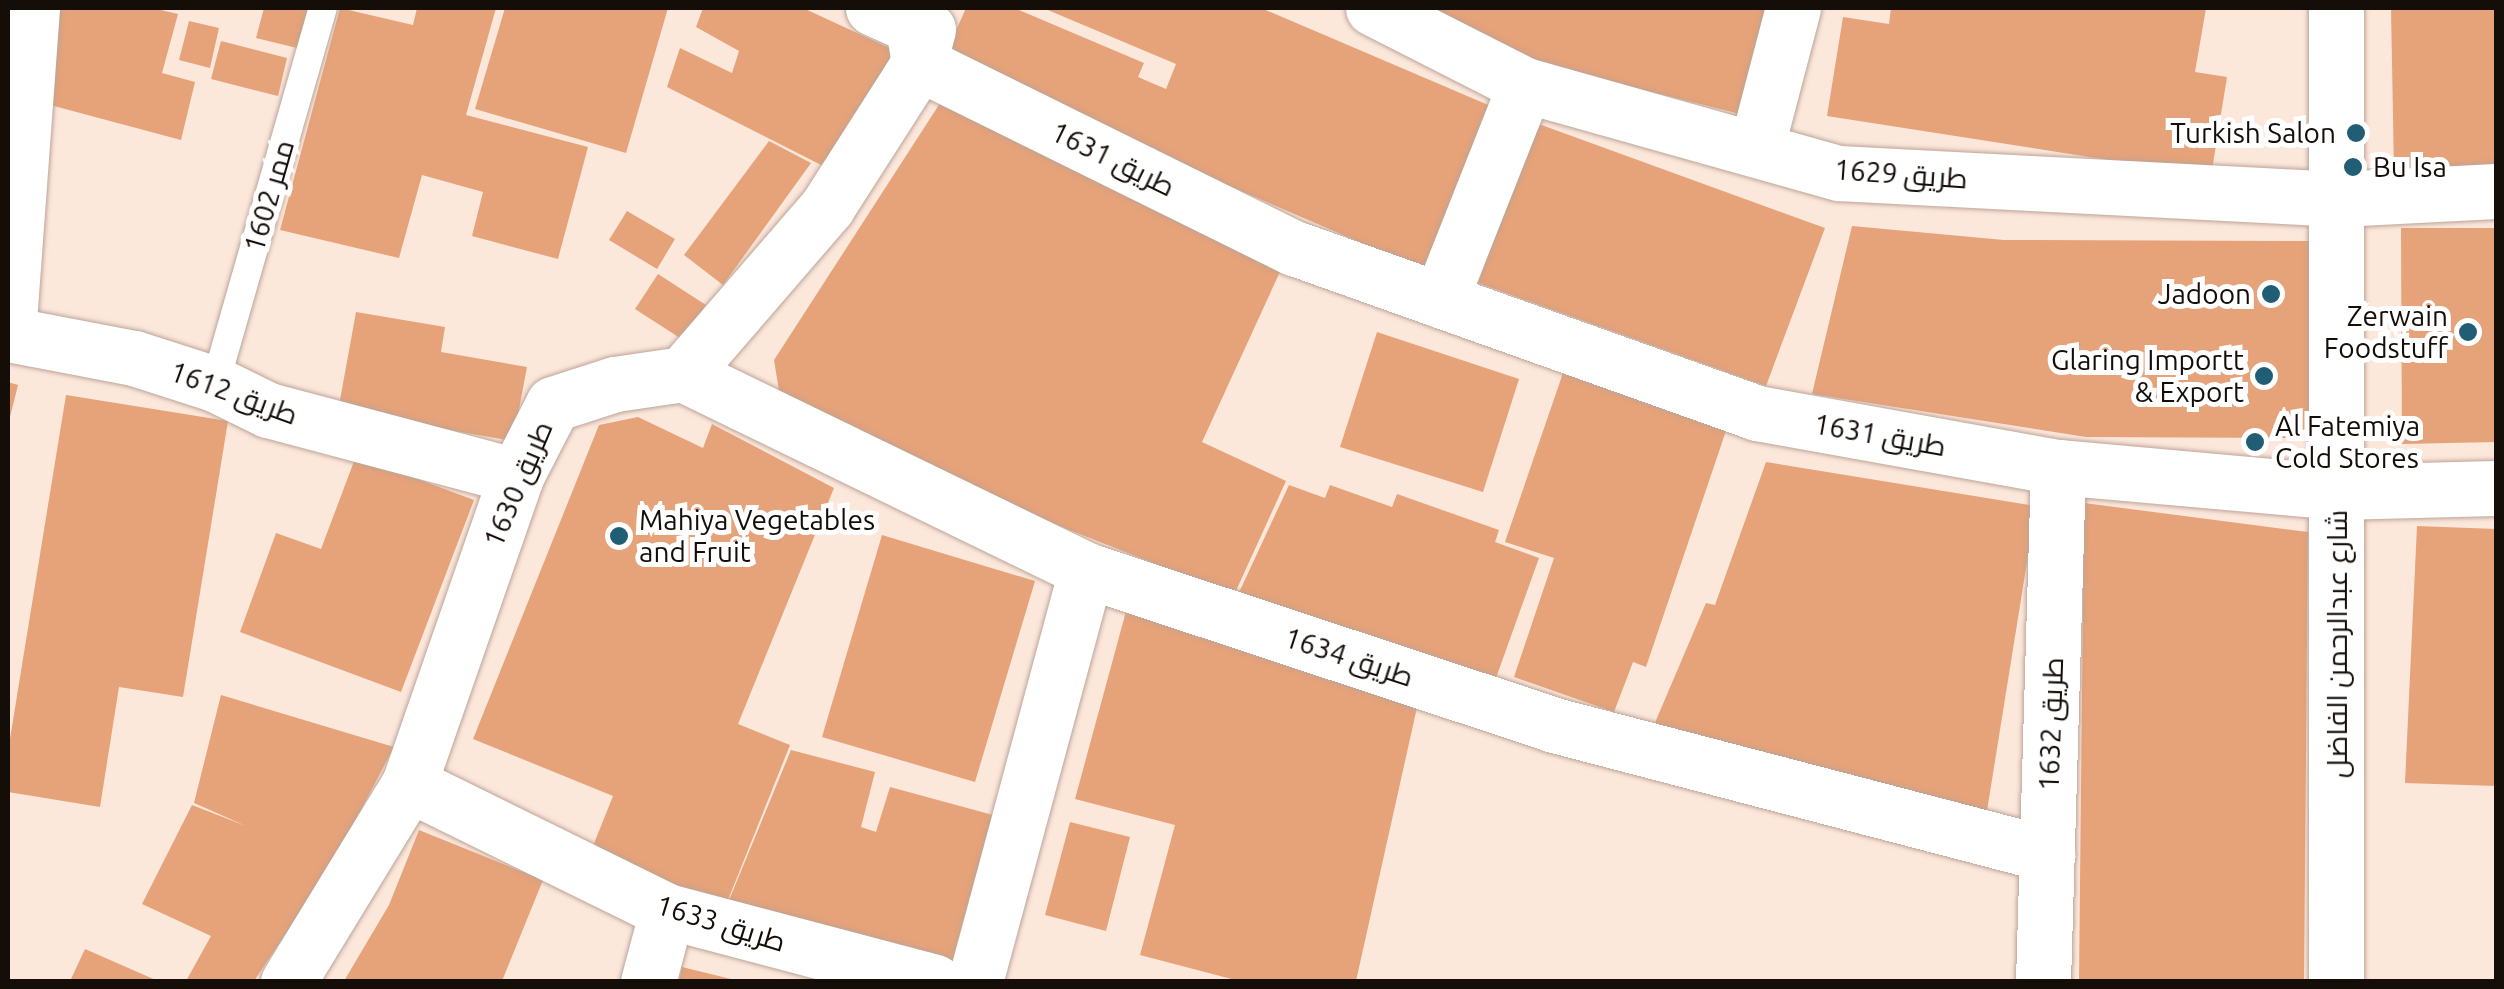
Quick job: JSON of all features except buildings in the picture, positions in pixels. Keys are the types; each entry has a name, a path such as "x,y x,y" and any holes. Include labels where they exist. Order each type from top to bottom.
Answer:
{"street":[{"path":"8,334 32,8"},
{"path":"873,8 912,26 919,64"},
{"path":"683,374 827,207 919,64 935,8"},
{"name":"طريق 1629","path":"1373,8 1525,86 1838,173 2339,200 2496,192"},
{"path":"1756,149 1793,8"},
{"name":"شارع عبدالرحمن الفاضل","path":"2336,8 2336,982"},
{"name":"طريق 1631","path":"919,64 1294,248 1757,413 2058,466 2338,492 2496,488"},
{"path":"1440,300 1525,86"},
{"name":"طريق 1612","path":"8,334 134,358 216,384 268,410 516,476"},
{"name":"طريق 1630","path":"288,982 409,784 516,476 552,404 683,374"},
{"name":"طريق 1634","path":"683,374 1086,570 1554,725 2047,854"},
{"name":"طريق 1632","path":"2044,982 2058,466"},
{"path":"976,982 1086,570"},
{"name":"طريق 1633","path":"409,784 667,911 935,982"},
{"path":"648,982 667,911"}],"lane":[{"name":"ممر 1602","path":"216,384 323,8"}],"place":[{"name":"Turkish Salon","path":"2356,133"},
{"name":"Bu Isa","path":"2353,167"},
{"name":"Jadoon","path":"2271,294"},
{"name":"Zerwain Foodstuff","path":"2468,332"},
{"name":"Glaring Importt & Export","path":"2264,376"},
{"name":"Al Fatemiya Cold Stores","path":"2255,442"},
{"name":"Mahiya Vegetables and Fruit","path":"619,536"}]}
